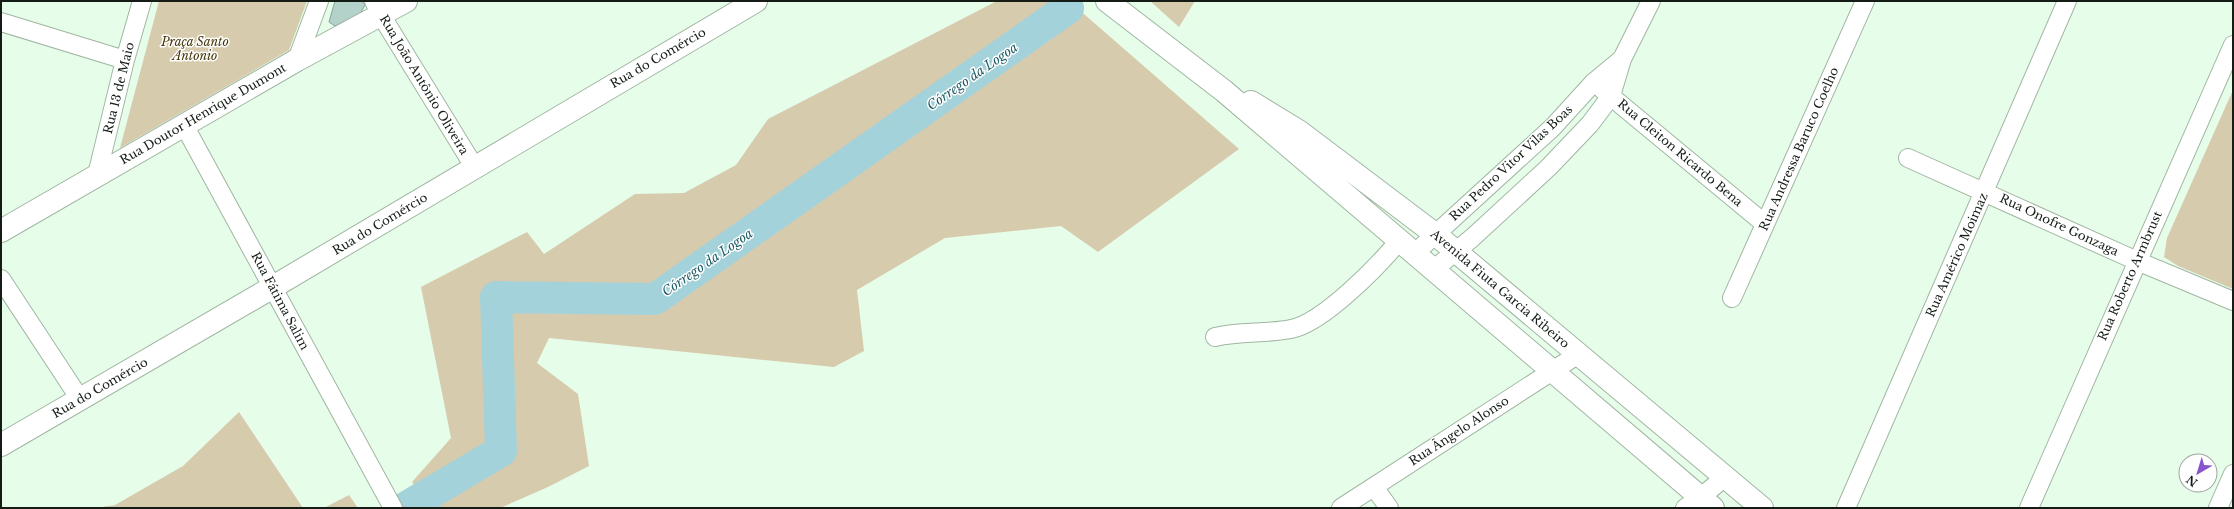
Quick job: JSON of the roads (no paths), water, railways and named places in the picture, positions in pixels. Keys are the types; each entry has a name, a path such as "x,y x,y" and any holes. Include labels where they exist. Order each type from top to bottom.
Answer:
{"main road":[{"name":"Rua Doutor Henrique Dumont","path":"1,230 297,60 378,8 406,1"},
{"name":"Avenida Fiuta Garcia Ribeiro","path":"1107,1 1224,91 1550,371 1699,505"},
{"name":"Rua do Comércio","path":"1,445 273,288 745,4"},
{"name":"Avenida Fiuta Garcia Ribeiro","path":"1224,91 1254,103 1273,114 1386,195 1726,476 1762,508"},
{"path":"1368,215 1386,195"}],"street":[{"name":"Rua 13 de Maio","path":"97,175 125,60 142,1"},
{"path":"297,60 319,1"},
{"name":"Rua Pedro Vitor Vilas Boas","path":"1433,270 1548,168 1590,124 1611,96 1622,59 1651,1"},
{"name":"Rua Andressa Baruco Coelho","path":"1732,298 1865,1"},
{"name":"Rua Américo Moimaz","path":"1846,508 2067,1"},
{"name":"Rua João Antônio Oliveira","path":"378,8 474,168"},
{"path":"1,22 125,60"},
{"name":"Rua Roberto Armbrust","path":"2029,508 2233,46"},
{"name":"Rua Pedro Vitor Vilas Boas","path":"1215,337 1228,334 1286,330 1304,324 1356,286 1378,266 1406,248 1435,234 1553,127 1594,83 1622,59"},
{"name":"Rua Cleiton Ricardo Bena","path":"1594,83 1765,224"},
{"name":"Rua Fátima Salim","path":"184,125 393,508"},
{"name":"Rua Onofre Gonzaga","path":"1908,158 2137,261 2233,301"},
{"path":"1,278 80,399"},
{"name":"Rua Ângelo Alonso","path":"1348,506 1374,487 1577,354"},
{"path":"2218,508 2233,474"},
{"path":"1699,505 1726,476"},
{"path":"1374,487 1389,508"}],"waterway":[{"name":"Córrego da Logoa","path":"405,508 501,451 496,297 655,299 1068,8"}],"park label":[{"name":"Praça Santo Antonio","path":"195,49"}]}
